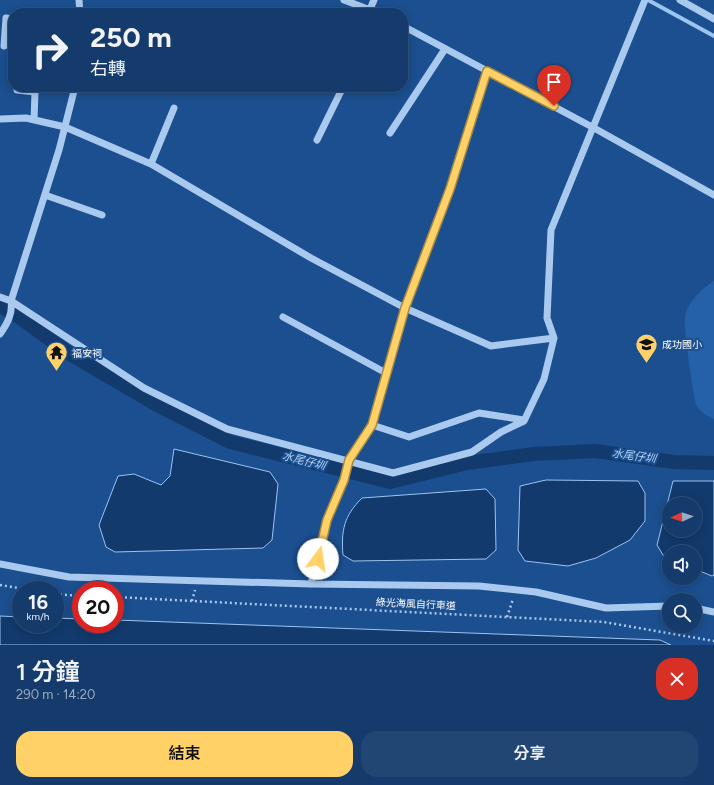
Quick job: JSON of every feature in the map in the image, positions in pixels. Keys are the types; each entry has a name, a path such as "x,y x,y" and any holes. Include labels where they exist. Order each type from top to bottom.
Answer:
{"street":[{"path":"344,0 367,8"},
{"path":"680,0 714,19"},
{"path":"0,297 144,388 227,429 349,460 393,473 472,452 500,432 524,420 544,379 554,338 546,318 550,230 594,128 644,3"},
{"path":"4,46 6,18 8,18"},
{"path":"408,29 594,128 714,195"},
{"path":"390,133 445,49"},
{"path":"311,584 327,520 344,480 349,460 372,425 405,308 450,189 487,71"},
{"path":"34,120 36,92"},
{"path":"0,334 8,322 65,127 74,92"},
{"path":"317,140 341,92"},
{"path":"151,164 174,108"},
{"path":"0,119 26,118 65,127 151,164 310,258 405,308 491,346 554,338"},
{"path":"45,195 102,215"},
{"path":"283,318 386,373"},
{"path":"372,425 409,436 479,413 524,420"},
{"path":"0,564 69,577 311,584 479,586 536,592 606,608 662,606"},
{"path":"702,609 714,612"}],"path":[{"path":"0,585 12,587"},
{"path":"507,617 516,590"},
{"name":"綠光海風自行車道","path":"124,597 604,622 714,641"}],"shaded area":[{"path":"714,281 714,419 700,411 695,401 689,363 685,318 686,312 695,296"},
{"path":"174,449 270,472 278,484 272,540 263,548 115,552 106,547 99,525 118,476 134,474 161,485 170,476"},
{"path":"546,480 638,481 645,493 645,521 630,540 596,558 568,566 525,561 518,550 520,486"},
{"path":"673,481 714,481 714,575 712,576 702,572 702,545 662,545 662,553 657,545 662,525 662,537 702,537 702,497 669,497"},
{"path":"486,489 495,499 496,550 486,559 353,561 343,555 343,531 345,524 351,511 362,498"},
{"path":"0,616 12,617 12,633 64,633 64,618 72,619 72,633 124,633 124,620 660,640 671,645 0,645"}],"waterway":[{"path":"648,0 714,36"},
{"name":"水尾仔圳","path":"0,306 19,317 70,354 157,405 230,442 390,482 467,463 534,454 595,451 674,462 714,463"}],"place":[{"name":"成功國小","path":"646,364"},
{"name":"福安祠","path":"57,372"}],"route":[{"path":"318,559 327,520 344,480 349,460 372,425 405,308 450,189 487,71 554,106"}]}
